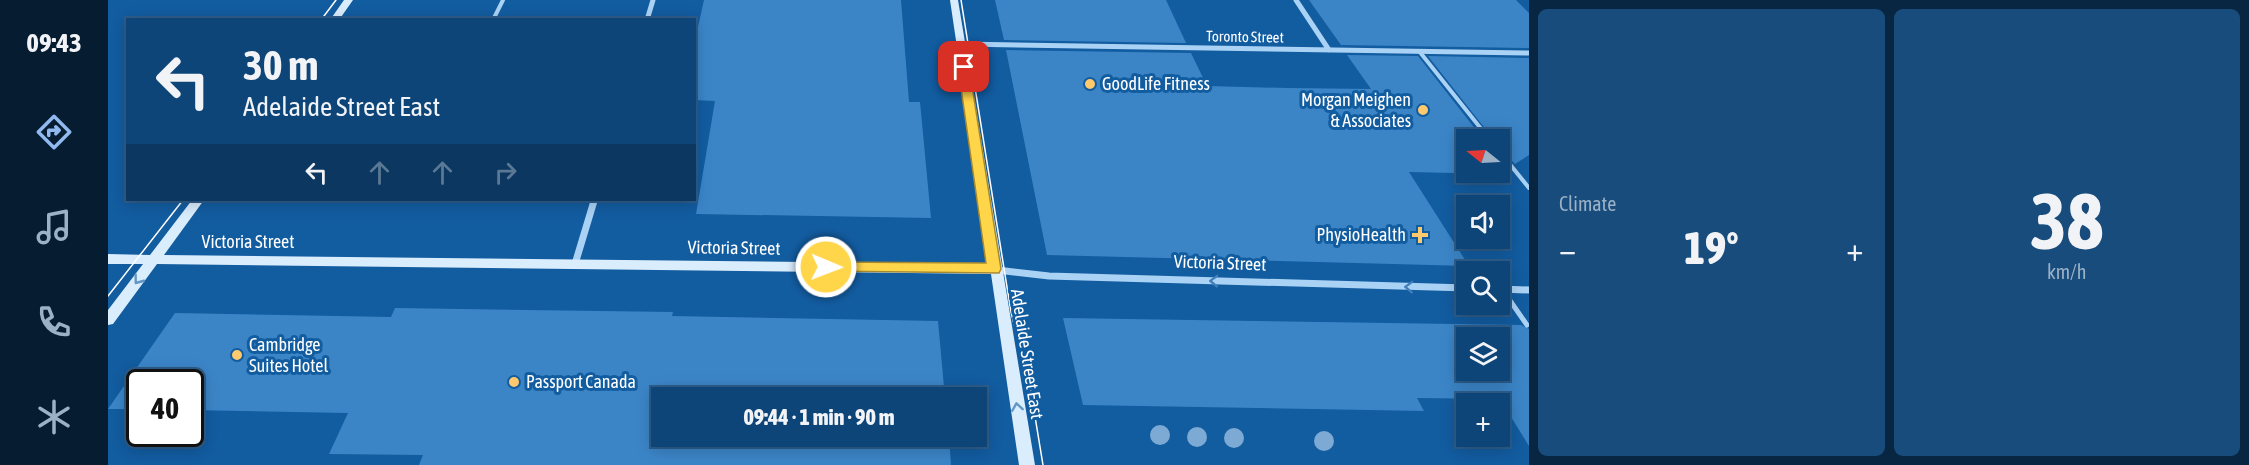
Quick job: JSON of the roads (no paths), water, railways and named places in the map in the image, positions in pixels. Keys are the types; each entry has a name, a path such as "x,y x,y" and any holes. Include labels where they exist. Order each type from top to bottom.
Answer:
{"main road":[{"path":"336,18 349,0"},
{"name":"Adelaide Street East","path":"954,0 994,269 1027,465"},
{"path":"108,320 197,201"},
{"name":"Victoria Street","path":"108,259 994,269"}],"street":[{"path":"648,18 652,0"},
{"path":"1296,0 1329,50"},
{"name":"Toronto Street","path":"960,44 1529,53"},
{"path":"575,264 594,201"},
{"name":"Victoria Street","path":"994,269 1049,276 1456,288"},
{"path":"1510,289 1529,290"}],"lane":[{"path":"494,18 503,0"},
{"path":"1419,51 1481,129"},
{"path":"1510,164 1529,188"},
{"path":"1510,301 1527,325"}],"tram line":[{"path":"322,18 336,0"},
{"path":"961,0 1011,312 1030,386 1043,465"},
{"path":"108,296 182,201"}],"place":[{"name":"GoodLife Fitness","path":"1090,84"},
{"name":"Morgan Meighen & Associates","path":"1423,110"},
{"name":"PhysioHealth","path":"1420,235"},
{"name":"Cambridge Suites Hotel","path":"237,355"},
{"name":"Passport Canada","path":"514,382"}]}
